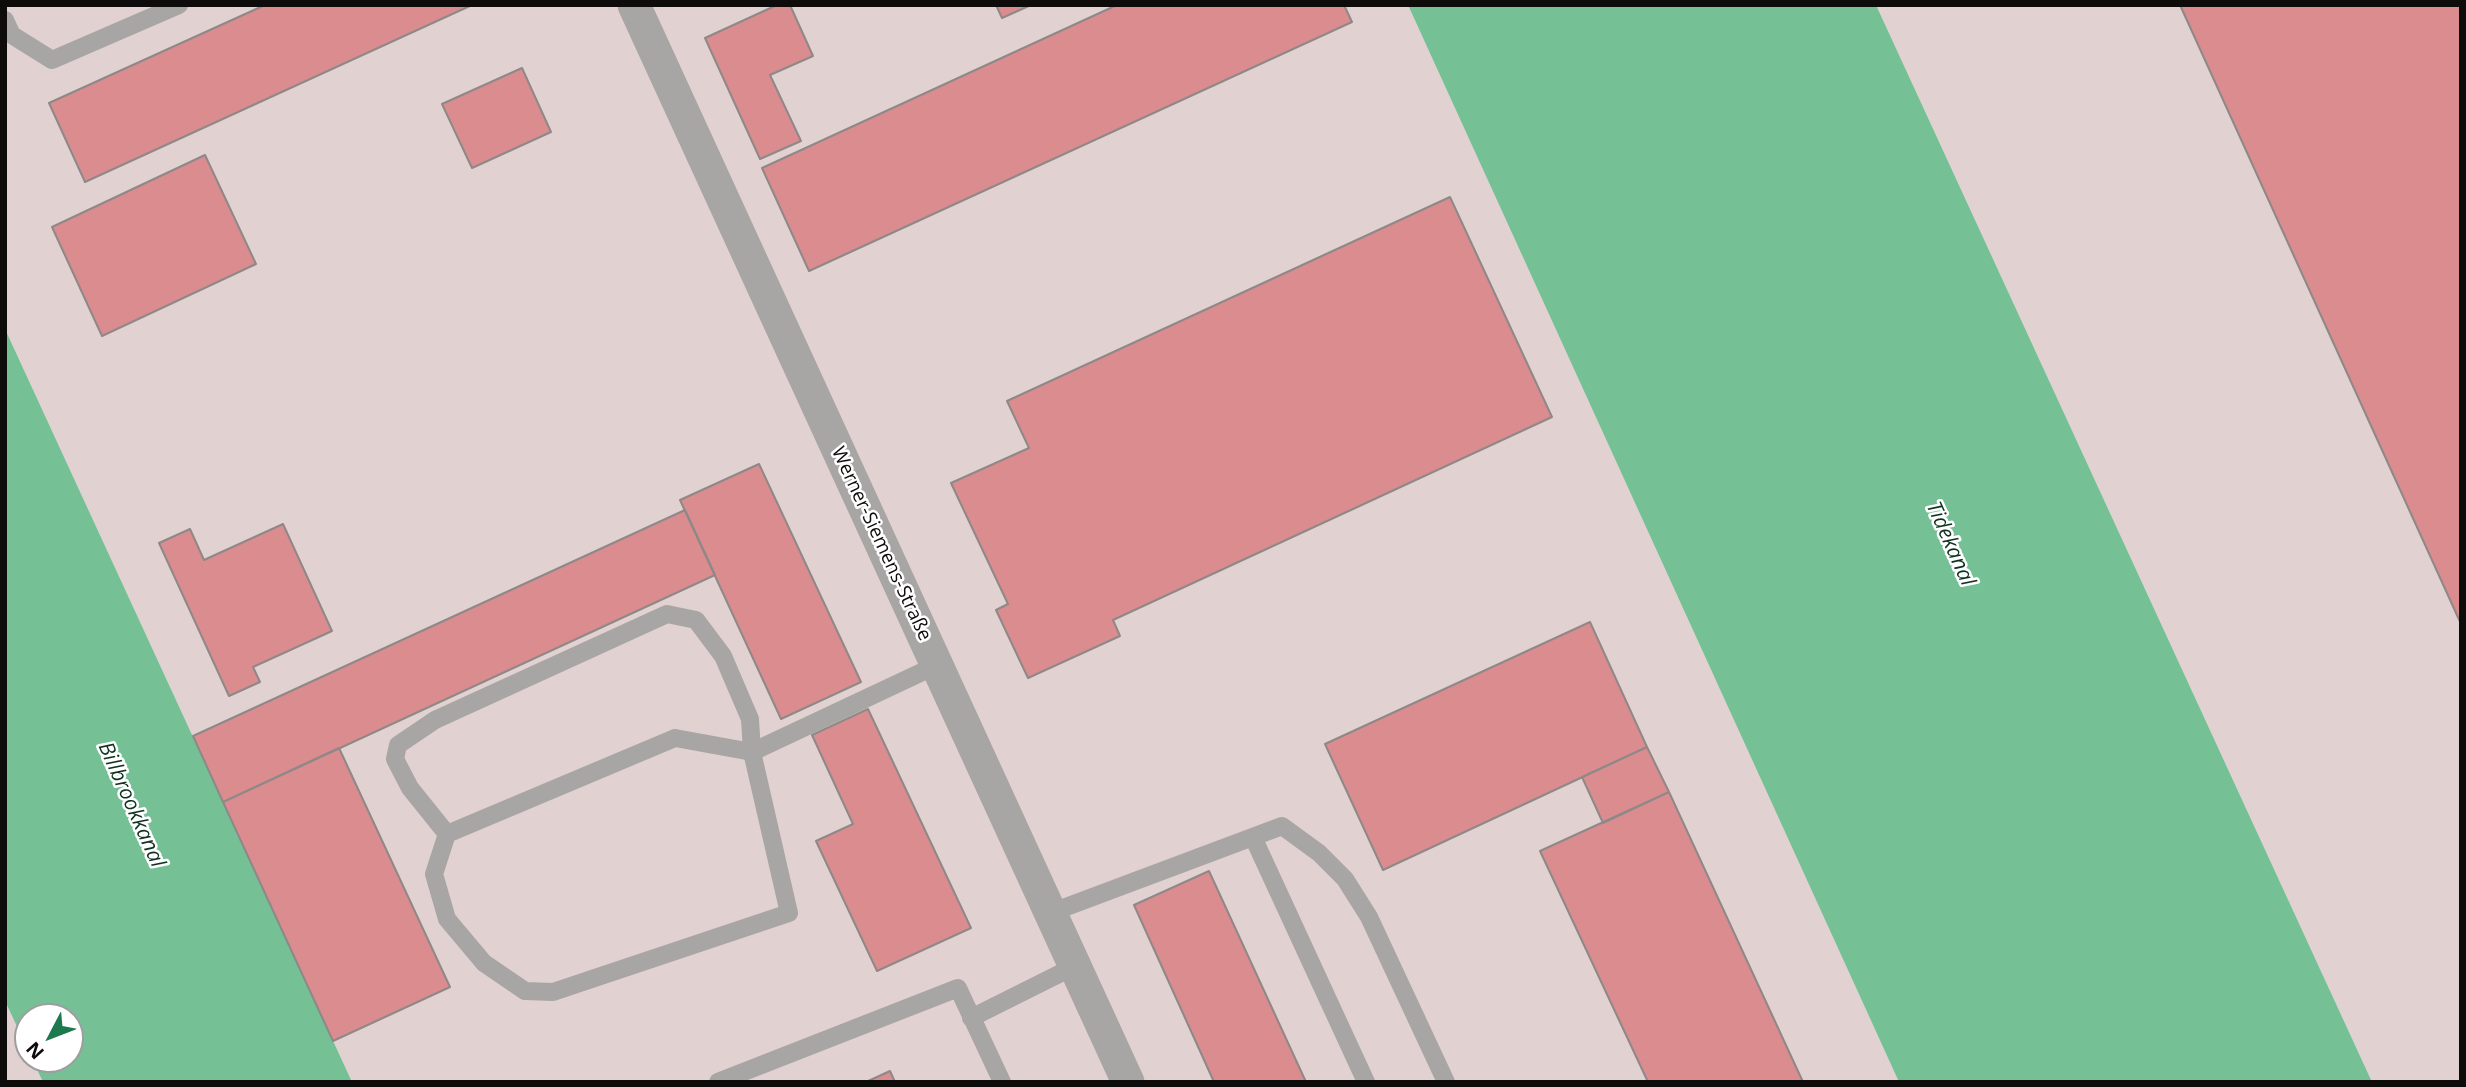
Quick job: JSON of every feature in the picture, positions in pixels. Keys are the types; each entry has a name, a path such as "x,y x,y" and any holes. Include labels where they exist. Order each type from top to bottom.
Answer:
{"street":[{"name":"Werner-Siemens-Straße","path":"634,5 1128,1082"}],"lane":[{"path":"5,20 12,34 52,60 179,5"},
{"path":"447,834 410,788 395,759 398,745 435,720 667,614 696,620 723,656 750,719 752,752 789,913 553,992 525,991 484,963 447,919 434,874 447,834 675,738 752,752 937,665"},
{"path":"1051,913 1282,826 1319,853 1345,879 1369,917 1446,1082"},
{"path":"1253,836 1366,1082"},
{"path":"971,1018 1076,966"},
{"path":"718,1082 958,988 1002,1082"}],"shaded area":[{"path":"5,5 1408,5 1899,1082 352,1082 5,329"},
{"path":"1876,5 2461,5 2461,1082 2372,1082"},
{"path":"5,1001 14,1020 14,1073 39,1073 43,1082 5,1082"}],"water":[{"name":"Tidekanal","path":"1408,5 1876,5 2372,1082 1899,1082"},
{"name":"Billbrookkanal","path":"5,329 352,1082 43,1082 39,1073 84,1073 84,1003 14,1003 14,1020 5,1001"}],"building":[{"path":"265,5 472,5 85,182 49,103"},
{"path":"777,5 790,5 813,56 770,75 801,141 760,159 705,38"},
{"path":"996,5 1031,5 1002,18"},
{"path":"1117,5 1344,5 1352,22 809,271 762,168"},
{"path":"2180,5 2461,5 2461,624"},
{"path":"522,68 551,132 472,168 442,104"},
{"path":"205,155 256,264 102,336 52,227"},
{"path":"1450,197 1552,417 1113,620 1120,636 1028,678 996,610 1008,604 951,483 1029,448 1007,401"},
{"path":"759,464 861,682 781,719 680,500"},
{"path":"685,510 715,575 223,802 193,736"},
{"path":"283,524 332,631 253,667 260,682 229,696 159,543 190,529 204,560"},
{"path":"1590,622 1647,747 1383,870 1325,744"},
{"path":"868,709 971,928 877,971 816,841 853,824 812,735"},
{"path":"1647,747 1669,792 1603,823 1582,777"},
{"path":"339,748 450,987 333,1041 223,802"},
{"path":"1669,792 1803,1082 1648,1082 1540,851"},
{"path":"1209,871 1306,1082 1214,1082 1134,905"},
{"path":"890,1071 895,1082 866,1082"}]}
